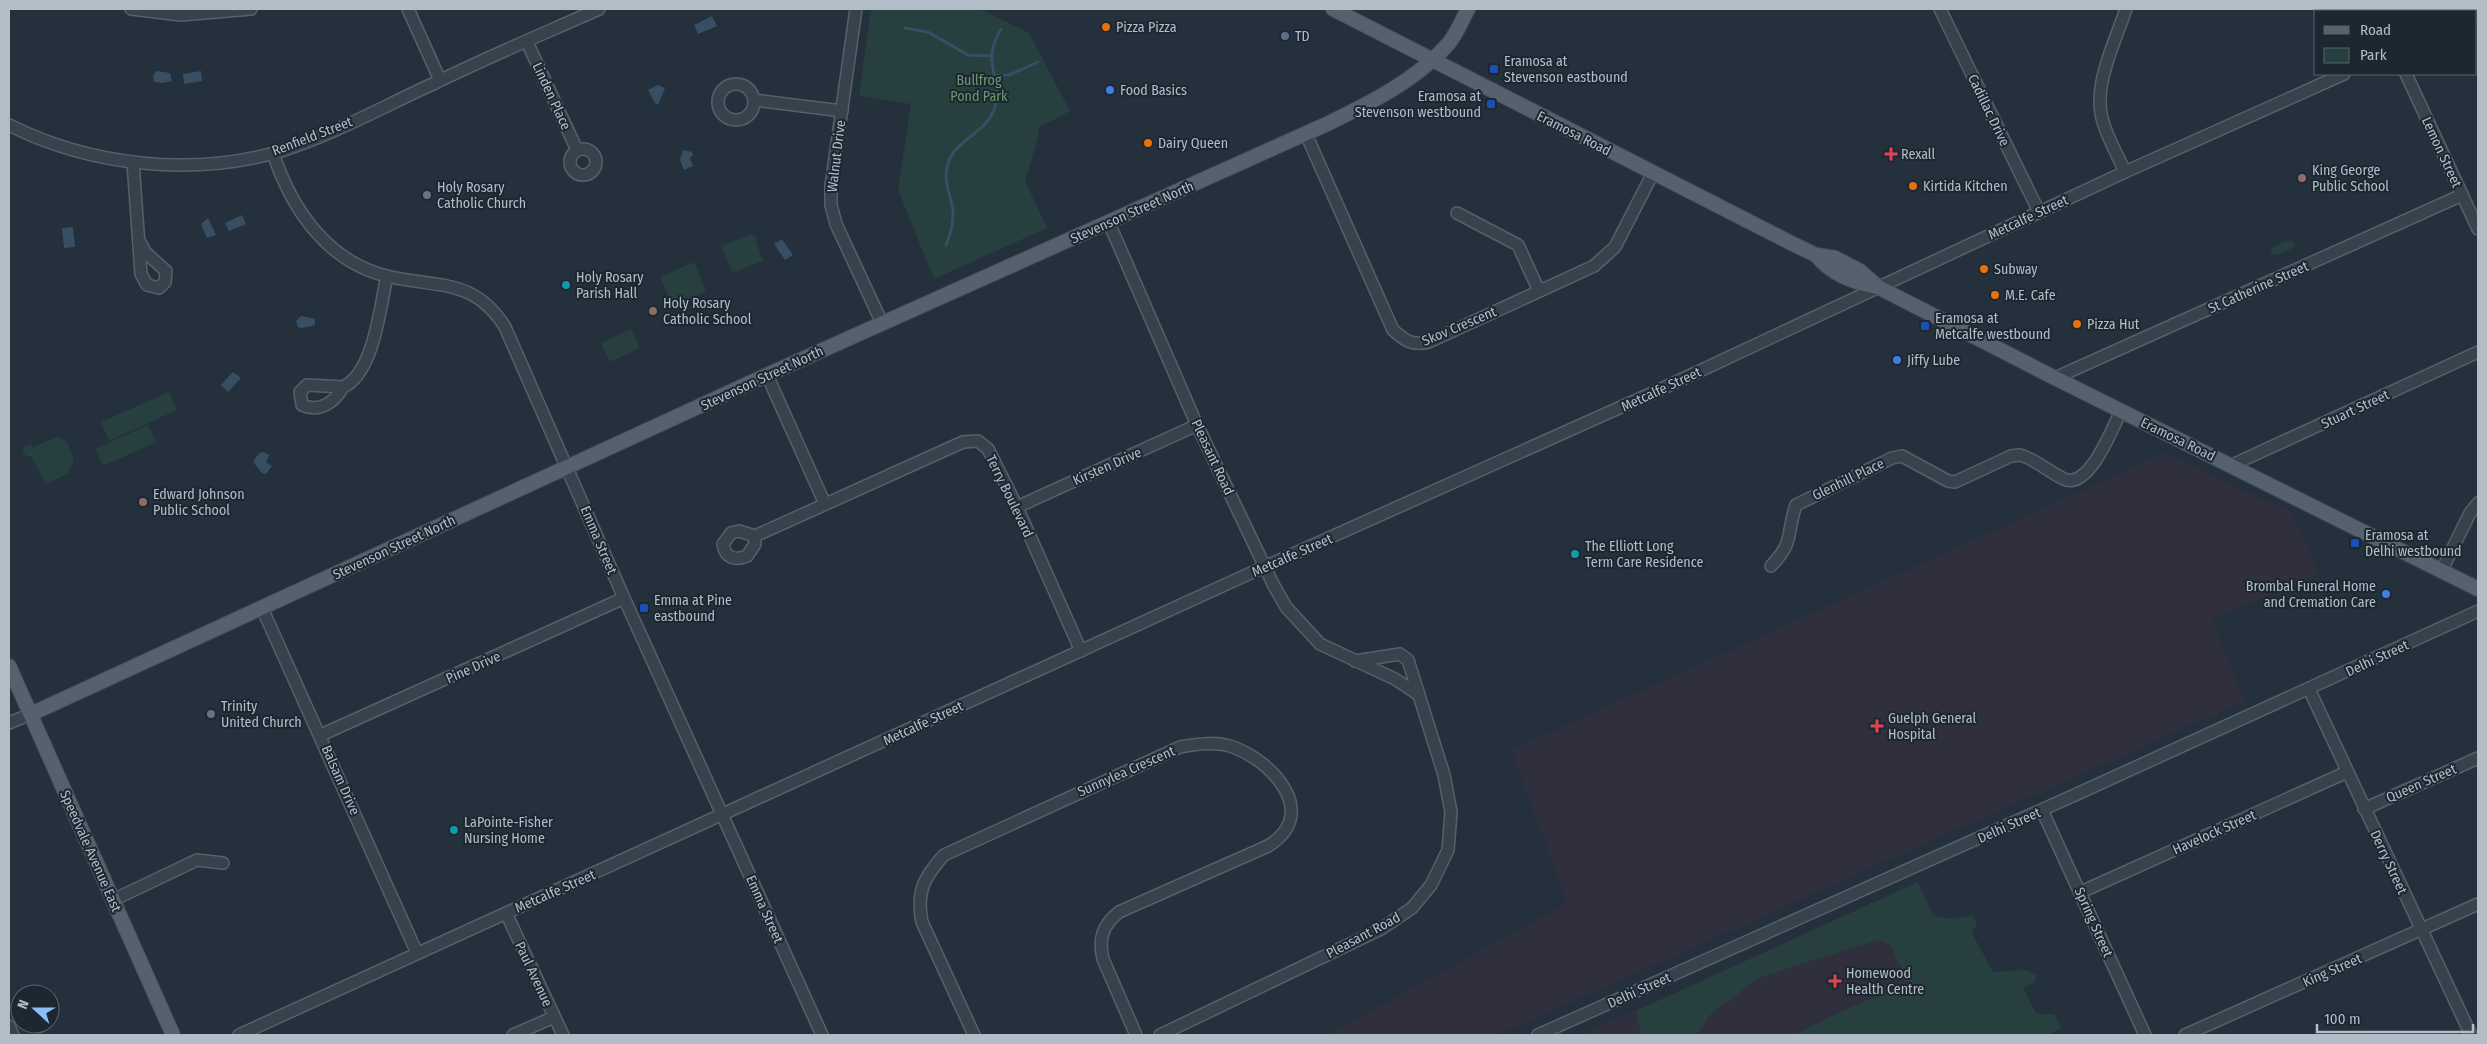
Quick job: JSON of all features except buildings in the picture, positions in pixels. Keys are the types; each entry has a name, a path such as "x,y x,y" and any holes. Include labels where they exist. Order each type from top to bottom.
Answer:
{"main road":[{"name":"Eramosa Road","path":"1333,9 1433,58 1653,173 1816,255 1835,258 1860,271 1878,287 2055,378 2478,589"},
{"name":"Stevenson Street North","path":"30,714 767,375 1306,134 1379,98 1433,58 1452,38 1468,9"},
{"name":"Speedvale Avenue East","path":"9,666 173,1035"}],"street":[{"path":"131,9 182,15 251,9"},
{"path":"408,9 440,80"},
{"name":"Renfield Street","path":"9,125 72,149 133,162 206,164 273,153 324,134 599,9"},
{"name":"Walnut Drive","path":"856,9 831,186 830,205 836,224 882,323"},
{"name":"Cadillac Drive","path":"1940,9 2039,212"},
{"path":"2125,172 2105,128 2100,103 2103,81 2126,9"},
{"name":"Linden Place","path":"527,42 577,150"},
{"name":"Metcalfe Street","path":"239,1035 1265,567 1641,398 2125,172 2342,75"},
{"name":"Lemon Street","path":"2406,75 2478,229"},
{"path":"754,100 842,111"},
{"name":"Skov Crescent","path":"1306,134 1387,318 1394,330 1406,341 1418,344 1429,342 1594,266 1609,254 1653,173"},
{"name":"Emma Street","path":"273,153 289,194 311,227 344,256 365,269 387,276 446,284 465,291 480,300 500,318 508,331 624,598 822,1035"},
{"path":"133,162 140,242"},
{"name":"St Catherine Street","path":"2055,378 2462,195"},
{"path":"1457,212 1518,245 1539,291"},
{"name":"Pleasant Road","path":"1109,223 1198,425 1286,607 1300,625 1320,644 1395,679 1416,693"},
{"path":"343,387 359,375 366,362 387,276"},
{"name":"Stuart Street","path":"2232,465 2478,352"},
{"path":"767,375 825,504"},
{"name":"Glenhill Place","path":"1770,566 1782,554 1789,541 1792,517 1796,505 1892,458 1902,456 1908,458 1948,481 1955,482 2011,456 2020,455 2027,456 2065,480 2079,479 2089,471 2121,411"},
{"name":"Kirsten Drive","path":"1017,507 1198,425"},
{"name":"Terry Boulevard","path":"755,536 964,442 978,441 988,449 1017,507 1081,651"},
{"path":"2442,570 2470,514 2478,503"},
{"name":"Pine Drive","path":"321,735 624,598"},
{"name":"Balsam Drive","path":"262,608 321,735 417,953"},
{"name":"Delhi Street","path":"1538,1035 2042,810 2478,611"},
{"name":"Pleasant Road","path":"1160,1035 1381,930 1412,908 1431,885 1448,850 1451,812 1444,775 1416,693 1408,660 1400,654 1355,661"},
{"name":"Derry Street","path":"2309,689 2471,1035"},
{"path":"9,724 30,714"},
{"name":"Sunnylea Crescent","path":"974,1035 922,922 919,904 922,886 930,870 944,855 1180,747 1205,743 1231,746 1252,756 1272,770 1286,792 1292,812 1289,824 1285,832 1268,846 1119,912 1108,921 1101,936 1101,953 1136,1035"},
{"name":"Queen Street","path":"2364,808 2478,758"},
{"name":"Havelock Street","path":"2081,892 2347,772"},
{"name":"Spring Street","path":"2042,810 2145,1035"},
{"path":"113,900 197,860 223,863"},
{"name":"King Street","path":"2185,1035 2478,904"},
{"name":"Paul Avenue","path":"506,913 562,1035"},
{"path":"514,1035 554,1017"},
{"path":"9,1026 13,1035"}],"shaded area":[{"path":"712,16 717,26 698,34 694,25"},
{"path":"157,71 170,73 172,81 154,82 153,75"},
{"path":"201,71 202,81 184,84 183,74"},
{"path":"658,85 665,88 658,105 648,90"},
{"path":"683,150 692,152 693,155 690,158 693,166 684,170 680,160"},
{"path":"242,215 246,224 229,231 225,223"},
{"path":"208,218 216,235 207,238 201,224"},
{"path":"73,227 75,247 64,248 62,228"},
{"path":"782,239 793,255 785,260 774,244"},
{"path":"301,316 315,319 315,325 298,327 296,321"},
{"path":"233,372 241,378 228,392 221,385"},
{"path":"264,452 269,455 266,462 272,466 266,474 262,473 253,462 259,453"},
{"name":"Guelph General Hospital","path":"2165,453 2293,513 2319,574 2212,619 2245,701 1498,1035 1327,1035 1567,903 1511,750"},
{"name":"Homewood Health Centre","path":"1918,882 1992,1035 1581,1035"}],"green space":[{"name":"Bullfrog Pond Park","path":"871,9 980,9 1029,33 1070,111 1038,128 1039,134 1025,181 1047,228 934,279 898,190 911,104 859,96"},
{"path":"752,234 757,238 756,242 763,261 734,272 731,270 721,246"},
{"path":"2292,240 2296,246 2278,255 2271,253 2271,249 2280,243"},
{"path":"694,262 706,291 673,306 660,277"},
{"path":"631,329 640,348 610,362 601,343"},
{"path":"169,392 177,410 109,441 101,422"},
{"path":"148,425 156,442 103,466 95,449"},
{"path":"58,437 67,442 74,459 69,473 46,484 31,456 28,457 22,452 24,447 30,444 33,447"},
{"name":"Homewood Health Centre","path":"1918,882 1933,915 1952,918 1972,915 1977,923 1972,933 1993,972 2024,970 2037,974 2034,983 2023,988 2037,1014 2054,1014 2061,1028 2048,1035 1793,1035 1851,1007 1909,984 1890,945 1878,940 1760,977 1710,1015 1697,1035 1641,1035 1636,1011"}],"waterway":[{"path":"905,28 928,32 968,55 991,56"},
{"path":"946,245 953,216 946,179 947,167 955,150 983,126 994,110 997,90 992,53 1001,29"},
{"path":"994,76 1009,75 1038,62"}],"place":[{"name":"Pizza Pizza","path":"1106,27"},
{"name":"TD","path":"1285,36"},
{"name":"Eramosa at Stevenson eastbound","path":"1494,69"},
{"name":"Food Basics","path":"1110,90"},
{"name":"Eramosa at Stevenson westbound","path":"1491,104"},
{"name":"Dairy Queen","path":"1148,143"},
{"name":"Rexall","path":"1891,154"},
{"name":"King George Public School","path":"2302,178"},
{"name":"Kirtida Kitchen","path":"1913,186"},
{"name":"Holy Rosary Catholic Church","path":"427,195"},
{"name":"Subway","path":"1984,269"},
{"name":"Holy Rosary Parish Hall","path":"566,285"},
{"name":"M.E. Cafe","path":"1995,295"},
{"name":"Holy Rosary Catholic School","path":"653,311"},
{"name":"Pizza Hut","path":"2077,324"},
{"name":"Eramosa at Metcalfe westbound","path":"1925,326"},
{"name":"Jiffy Lube","path":"1897,360"},
{"name":"Edward Johnson Public School","path":"143,502"},
{"name":"Eramosa at Delhi westbound","path":"2355,543"},
{"name":"The Elliott Long Term Care Residence","path":"1575,554"},
{"name":"Brombal Funeral Home and Cremation Care","path":"2386,594"},
{"name":"Emma at Pine eastbound","path":"644,608"},
{"name":"Trinity United Church","path":"211,714"},
{"name":"Guelph General Hospital","path":"1877,726"},
{"name":"LaPointe-Fisher Nursing Home","path":"454,830"},
{"name":"Homewood Health Centre","path":"1835,981"}]}
